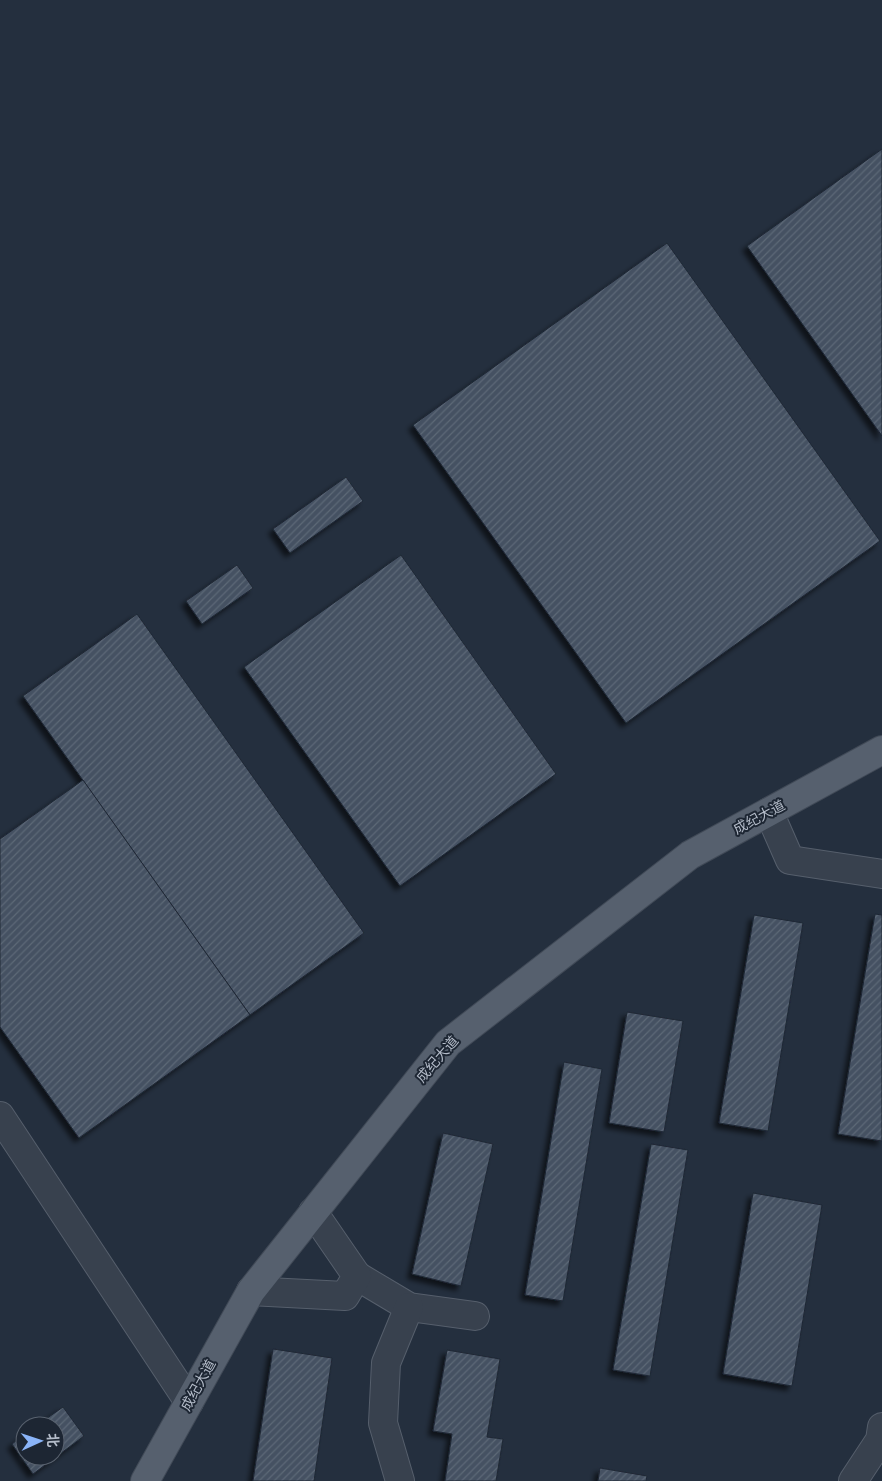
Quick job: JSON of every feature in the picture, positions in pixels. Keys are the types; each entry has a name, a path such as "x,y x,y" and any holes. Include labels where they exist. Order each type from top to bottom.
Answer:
{"main road":[{"name":"成纪大道","path":"145,1481 251,1290 448,1043 690,854 882,750"}],"street":[{"path":"769,812 790,860 882,874"},
{"path":"0,1116 189,1402"},
{"path":"313,1212 357,1276 409,1307 475,1316"},
{"path":"251,1290 346,1296 357,1276"},
{"path":"400,1481 383,1424 386,1363 409,1307"},
{"path":"853,1481 880,1440 882,1427"}],"building":[{"path":"882,149 882,436 747,246"},
{"path":"667,243 880,541 626,723 413,425"},
{"path":"346,477 363,501 290,553 273,529"},
{"path":"401,555 556,774 400,886 244,667"},
{"path":"237,565 253,588 202,624 186,601"},
{"path":"137,614 364,933 250,1015 23,696"},
{"path":"83,780 250,1015 79,1138 0,1027 0,839"},
{"path":"875,914 882,915 882,1141 838,1134"},
{"path":"754,915 803,923 768,1131 719,1123"},
{"path":"627,1012 683,1021 664,1132 609,1123"},
{"path":"564,1062 602,1069 563,1301 525,1295"},
{"path":"443,1133 493,1144 461,1286 412,1274"},
{"path":"651,1144 688,1150 650,1376 613,1370"},
{"path":"753,1193 822,1205 792,1386 723,1374"},
{"path":"273,1349 332,1358 314,1481 253,1481"},
{"path":"447,1350 500,1359 487,1437 503,1439 496,1481 445,1481 452,1434 433,1431"},
{"path":"63,1407 84,1436 65,1450 65,1416 50,1416"},
{"path":"27,1466 44,1466 33,1474"},
{"path":"600,1468 647,1476 646,1481 598,1481"}]}
